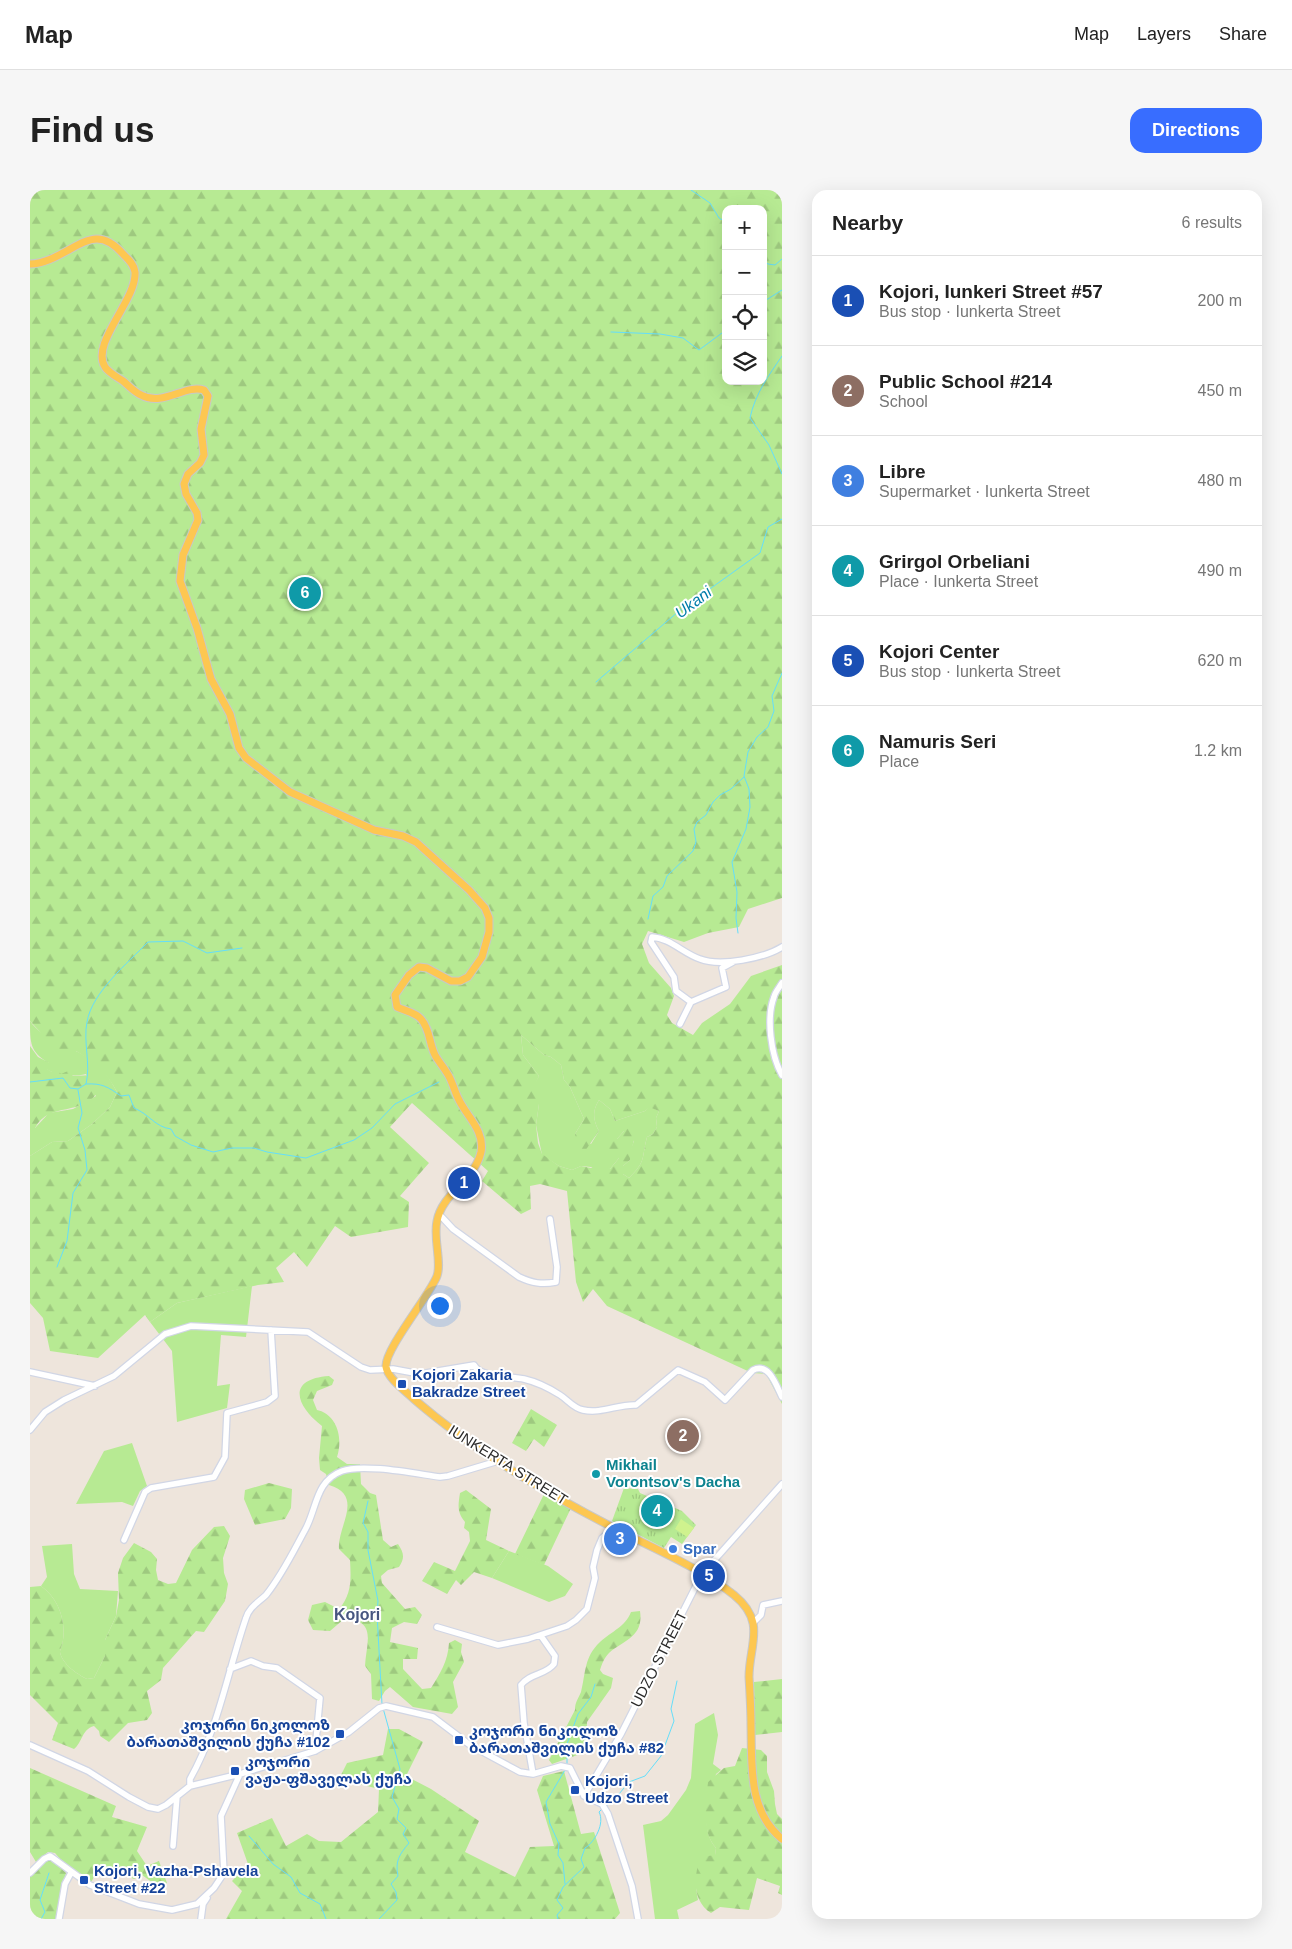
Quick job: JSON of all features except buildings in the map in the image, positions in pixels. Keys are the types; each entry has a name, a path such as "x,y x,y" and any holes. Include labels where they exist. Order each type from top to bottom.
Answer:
{"main road":[{"path":"30,264 54,259 92,239 104,240 114,246 132,263 135,273 122,310 104,343 102,356 104,366 145,397 166,398 197,389 204,390 208,396 201,428 204,455 200,463 188,474 184,484 186,494 197,513 198,520 183,555 180,581 197,628 211,679 230,714 242,752 269,778 299,797 374,830 403,836 416,842 469,890 488,913 490,925 484,950 476,969 468,977 460,981 451,981 427,968 419,968 402,984 394,1000 397,1007 413,1013 425,1024 434,1054 450,1077 459,1100 480,1136 481,1152 476,1163 446,1200 439,1214 435,1232 438,1274 393,1351 386,1369"},
{"name":"IUNKERTA STREET","path":"386,1369 402,1387 449,1429 498,1461 614,1528 702,1574 734,1595 746,1606 753,1623 755,1638 749,1676 752,1775 756,1798 764,1820 782,1839"}],"street":[{"path":"691,1002 676,991 674,977 650,942 652,937 679,946 700,959 736,961 762,956 782,947"},
{"path":"680,1024 691,1002 726,987 722,968 736,961"},
{"path":"782,983 774,997 771,1026 775,1063 782,1075"},
{"path":"439,1214 453,1229 519,1277 530,1282 544,1284 556,1282 557,1267 550,1219"},
{"path":"30,1430 45,1412 64,1400 114,1376 165,1334 177,1328 192,1326 312,1333 361,1367 370,1370 386,1369 420,1374 474,1365 476,1369 486,1374 511,1376 537,1383 577,1408 600,1411 626,1404 636,1405 678,1370 705,1382 724,1400 753,1370 758,1368 765,1369 773,1378 782,1397"},
{"path":"124,1540 145,1492 151,1488 214,1477 223,1464 225,1457 227,1413 267,1402 275,1396 271,1330"},
{"path":"30,1372 95,1386"},
{"path":"190,1786 189,1782 206,1742 248,1613 265,1595 285,1566 308,1524 319,1491 329,1480 342,1471 352,1469 388,1469 440,1477 498,1461"},
{"name":"UDZO STREET","path":"584,1796 621,1734 702,1574 782,1484"},
{"path":"777,1490 782,1495"},
{"path":"437,1627 498,1645 540,1636 568,1626 586,1609 595,1578 593,1567 597,1550 602,1538 614,1528"},
{"path":"753,1623 761,1615 763,1605 782,1601"},
{"path":"533,1774 524,1723 521,1684 531,1676 547,1671 554,1664 555,1656 540,1636"},
{"path":"230,1669 251,1661 262,1666 277,1668 320,1698 315,1752"},
{"path":"30,1745 88,1771 148,1807 158,1809 190,1786 240,1774 315,1752 350,1732 379,1708 386,1706 433,1717 470,1745 520,1772 533,1774 561,1766 570,1768 584,1796 602,1804 608,1814 632,1886 638,1919"},
{"path":"201,1919 203,1904 225,1868 220,1823 223,1809 240,1774"},
{"path":"173,1846 177,1796"},
{"path":"30,1873 44,1859 50,1856 71,1873 105,1892 162,1909 188,1907 197,1904 214,1888"},
{"path":"59,1919 65,1884 71,1873"}],"green space":[{"path":"30,190 782,190 782,898 748,909 739,927 708,933 684,942 648,931 642,944 649,963 671,988 674,996 667,1015 672,1023 693,1035 702,1023 730,1004 751,976 782,965 782,1404 766,1374 752,1373 607,1306 593,1289 583,1302 576,1282 567,1191 540,1184 530,1186 531,1209 521,1214 482,1181 488,1171 412,1103 390,1127 429,1163 400,1196 409,1202 408,1227 351,1237 335,1226 307,1267 294,1252 276,1268 284,1282 258,1285 177,1303 150,1322 145,1315 98,1358 50,1351 43,1318 30,1303 30,1156 52,1142 68,1141 92,1124 110,1107 117,1092 105,1074 89,1059 76,1051 69,1054 55,1048 30,1021","holes":["521,1035 544,1055 551,1057 561,1065 564,1080 570,1087 584,1119 575,1134 579,1151 585,1151 599,1131 594,1116 599,1100 610,1109 615,1121 645,1111 649,1107 659,1111 656,1118 657,1127 653,1134 647,1137 641,1163 629,1178 623,1174 623,1166 630,1160 635,1133 634,1125 624,1124 624,1131 617,1139 613,1133 606,1134 605,1149 619,1158 610,1169 600,1162 591,1168 581,1166 572,1170 559,1166 542,1154 538,1143 536,1125 539,1104 547,1097 535,1085 539,1076 523,1055"]},
{"path":"30,1021 42,1033 95,1062 112,1082 117,1092 110,1107 92,1124 68,1141 52,1142 30,1156 30,1128 35,1128 49,1113 73,1109 96,1096 86,1074 65,1075 46,1069 49,1063 38,1055 32,1046"},
{"path":"521,1035 544,1055 551,1057 561,1065 564,1080 570,1087 584,1119 575,1134 591,1144 599,1131 594,1116 599,1100 610,1109 615,1121 645,1111 649,1106 659,1111 656,1118 657,1127 653,1134 647,1137 641,1163 629,1178 623,1174 623,1166 630,1160 630,1151 634,1141 624,1131 617,1139 619,1158 610,1169 581,1166 572,1170 559,1166 542,1155 536,1125 539,1104 534,1085 539,1076 523,1055"},
{"path":"30,1046 38,1057 50,1063 47,1069 52,1072 56,1069 61,1074 68,1071 73,1076 93,1075 101,1088 85,1103 49,1114 35,1128 30,1128"},
{"path":"252,1286 246,1337 221,1335 217,1386 230,1384 227,1408 177,1422 172,1351 150,1322 177,1303"},
{"path":"329,1376 334,1380 332,1385 317,1391 313,1400 317,1410 330,1417 337,1429 339,1450 337,1457 347,1464 360,1464 361,1484 370,1493 376,1495 383,1540 391,1547 398,1544 403,1553 399,1567 388,1570 381,1576 382,1583 405,1609 415,1607 422,1615 417,1624 404,1622 392,1628 390,1642 418,1648 417,1659 403,1659 403,1669 422,1689 431,1688 437,1678 443,1667 449,1643 455,1640 462,1644 461,1652 464,1662 453,1682 458,1707 452,1714 413,1707 390,1687 379,1701 372,1699 371,1674 365,1666 368,1641 366,1628 355,1620 344,1619 330,1631 313,1630 308,1620 312,1605 325,1602 339,1609 346,1598 350,1580 350,1560 339,1549 339,1540 347,1512 345,1496 340,1490 329,1485 326,1474 320,1470 319,1458 322,1426 306,1410 301,1402 300,1395 301,1388 306,1382 315,1378"},
{"path":"531,1409 557,1425 544,1447 534,1439 526,1451 512,1443"},
{"path":"678,1428 692,1440 686,1447 672,1435"},
{"path":"132,1443 147,1486 140,1491 133,1506 122,1502 76,1504 104,1451"},
{"path":"269,1483 292,1489 291,1508 285,1519 255,1525 244,1499 245,1490"},
{"path":"624,1488 638,1489 640,1493 682,1511 696,1525 682,1544 671,1537 664,1548 612,1521"},
{"path":"466,1490 491,1509 486,1540 509,1551 492,1578 474,1572 461,1585 456,1580 447,1594 422,1581 434,1562 455,1571 470,1541 469,1532 464,1528 465,1522 459,1509 460,1493"},
{"path":"544,1494 571,1508 544,1565 515,1554"},
{"path":"681,1519 694,1528 687,1537 675,1529"},
{"path":"224,1526 230,1536 223,1558 224,1573 228,1584 225,1601 204,1632 196,1631 163,1668 161,1680 147,1691 152,1713 147,1720 128,1723 109,1742 100,1736 99,1731 94,1726 84,1733 74,1749 52,1740 58,1723 30,1695 30,1587 41,1586 56,1603 62,1617 64,1632 60,1652 64,1661 83,1677 87,1679 94,1678 105,1656 105,1640 116,1616 119,1600 118,1573 123,1558 134,1543 151,1552 157,1559 156,1570 158,1580 168,1584 176,1583 192,1550 214,1527"},
{"path":"72,1544 74,1574 80,1589 118,1591 116,1616 105,1640 105,1656 94,1678 87,1679 71,1668 61,1656 64,1632 60,1610 52,1597 41,1586 47,1577 42,1546"},
{"path":"509,1551 548,1566 573,1584 565,1596 549,1602 492,1578"},
{"path":"640,1611 639,1627 636,1632 604,1659 600,1670 603,1674 613,1678 611,1688 587,1722 586,1752 552,1764 549,1760 575,1710 581,1692 586,1665 591,1653 600,1642 622,1625 631,1612"},
{"path":"782,1679 782,1732 755,1735 754,1682"},
{"path":"714,1713 718,1735 713,1764 721,1770 716,1774 707,1812 707,1822 711,1840 716,1848 715,1856 696,1889 698,1900 677,1910 679,1919 655,1919 643,1825 661,1821 668,1815 686,1790 691,1778 695,1724"},
{"path":"388,1729 399,1729 423,1742 406,1776 431,1789 479,1821 465,1852 515,1877 530,1847 554,1846 537,1790 543,1776 564,1771 581,1834 594,1832 620,1913 615,1919 226,1919 242,1891 232,1881 248,1864 237,1833 272,1818 286,1846 307,1834 319,1841 341,1842 378,1812 379,1789 339,1779 347,1763 383,1755"},
{"path":"742,1748 761,1750 767,1756 767,1772 774,1791 777,1814 782,1819 782,1895 778,1893 780,1886 757,1878 749,1910 720,1907 711,1913 700,1902 696,1888 698,1864 701,1857 715,1855 716,1848 711,1841 706,1826 708,1782 724,1768 735,1766"},
{"path":"30,1768 116,1806 112,1817 147,1827 137,1851 147,1866 159,1861 167,1883 160,1888 142,1875 134,1879 100,1864 91,1883 67,1867 55,1853 48,1852 36,1862 30,1852"},
{"path":"50,1859 56,1862 66,1873 56,1919 30,1919 30,1875 44,1861"}],"waterway":[{"path":"691,190 710,203 722,220"},
{"path":"767,263 775,265 782,259"},
{"path":"767,299 782,290"},
{"path":"611,332 660,334 683,338 699,350 722,333"},
{"name":"Ukani","path":"782,356 759,393 750,418 769,445 782,474"},
{"name":"Ukani","path":"596,682 679,611 760,553 768,527 782,519"},
{"path":"738,933 736,918 737,892 732,862 746,829 750,807 749,789 744,776 748,752 757,737 768,727 774,711 772,696 782,673"},
{"path":"648,919 653,896 663,887 667,876 693,851 696,842 694,829 697,822 706,815 713,802 720,795 731,789 744,777"},
{"path":"30,1082 63,1078 70,1088 78,1089 86,1084 88,1069 86,1030 90,1011 103,989 148,942 183,941 207,953 242,948"},
{"path":"86,1084 105,1086 121,1096 129,1095 134,1108 161,1126 171,1129 175,1136 191,1145 213,1152 232,1148 254,1148 306,1158 354,1140 372,1128 395,1104 439,1082"},
{"path":"57,1267 67,1241 73,1193 87,1170 85,1150 78,1128 82,1113 78,1090"},
{"path":"368,1501 363,1523 368,1532 368,1550 378,1601 377,1614 382,1704"},
{"path":"606,1807 611,1798 619,1794 629,1782 645,1776 661,1756 674,1721 671,1709 677,1681"},
{"path":"567,1764 567,1744 578,1714 591,1697 595,1684"},
{"path":"379,1919 397,1900 396,1892 391,1884 398,1876 397,1866 399,1858 409,1843 403,1834 406,1828 397,1819 399,1809 392,1797 400,1769 383,1708"},
{"path":"565,1770 546,1802 550,1824 559,1844 558,1855 563,1863 565,1884"},
{"path":"558,1919 557,1915 563,1908 557,1900 563,1887 584,1867 581,1859 585,1848 598,1832 601,1821 599,1812 602,1809"},
{"path":"249,1836 273,1864 291,1877 300,1893 320,1904 326,1919"},
{"path":"41,1919 45,1912 40,1900 49,1873"}],"place":[{"name":"Namuris Seri","path":"305,593"},
{"name":"Kojori, Iunkeri Street #57","path":"464,1183"},
{"name":"Kojori Zakaria Bakradze Street","path":"402,1384"},
{"name":"Public School #214","path":"683,1436"},
{"name":"Mikhail Vorontsov's Dacha","path":"596,1474"},
{"name":"Grirgol Orbeliani","path":"657,1511"},
{"name":"Libre","path":"620,1539"},
{"name":"Spar","path":"673,1549"},
{"name":"Kojori Center","path":"709,1576"},
{"name":"კოჯორი ნიკოლოზ ბარათაშვილის ქუჩა #102","path":"340,1734"},
{"name":"კოჯორი ნიკოლოზ ბარათაშვილის ქუჩა #82","path":"459,1740"},
{"name":"კოჯორი ვაჟა-ფშაველას ქუჩა","path":"235,1771"},
{"name":"Kojori, Udzo Street","path":"575,1790"},
{"name":"Kojori, Vazha-Pshavela Street #22","path":"84,1880"}],"district":[{"name":"Kojori","path":"357,1614"}]}
